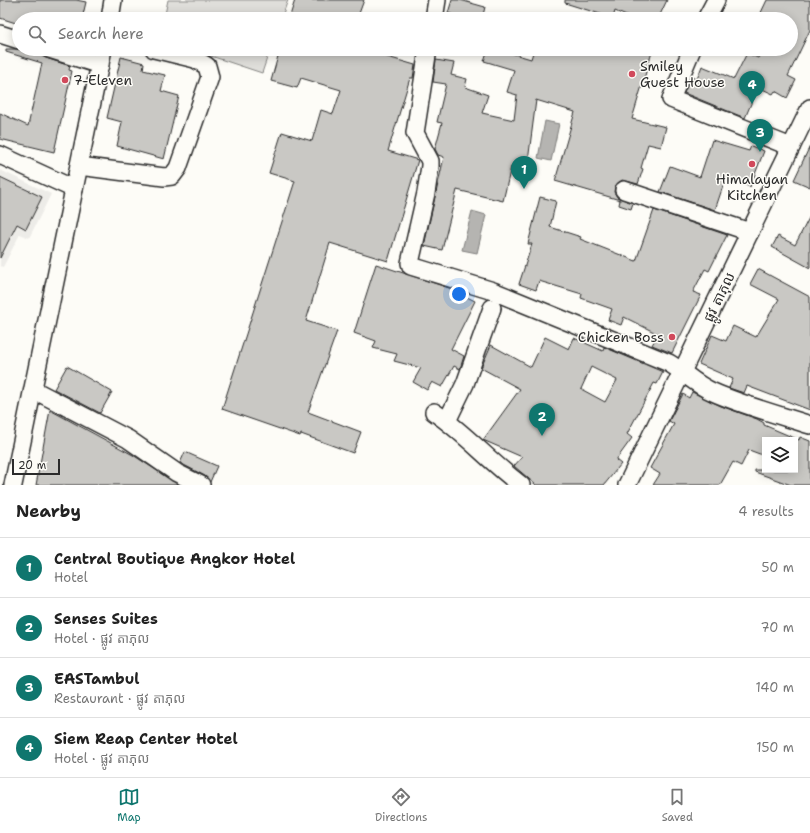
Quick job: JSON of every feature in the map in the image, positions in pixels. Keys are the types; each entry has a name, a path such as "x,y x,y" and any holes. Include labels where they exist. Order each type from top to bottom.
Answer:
{"street":[{"path":"111,12 113,0"},
{"path":"435,12 437,0"},
{"path":"710,12 716,0"},
{"path":"0,34 12,38"},
{"path":"79,166 164,177 172,176 178,168 210,76 207,66 195,59 183,56"},
{"path":"427,56 415,133 430,161 430,166 426,193 410,263 412,266 493,291 669,363 682,371 695,382 713,392 810,425"},
{"path":"689,56 671,99 792,147"},
{"path":"12,485 34,390 102,57"},
{"name":"ផ្លូវ តាភុល","path":"627,485 810,108"},
{"path":"0,155 74,189"},
{"path":"624,190 750,232"},
{"path":"492,308 465,384 440,416 521,485"},
{"path":"34,390 128,439 177,473 201,485"}],"shaded area":[{"path":"168,0 288,0 284,12 165,12"},
{"path":"211,56 268,56 262,73"},
{"path":"545,121 559,124 551,161 538,158"},
{"path":"0,170 51,194 29,238 20,234 3,267 0,266"},
{"path":"472,211 486,215 477,253 462,250"}],"building":[{"path":"0,0 76,0 86,2 84,12 12,12 12,22 0,18"},
{"path":"295,0 364,0 360,12 291,12"},
{"path":"452,0 460,0 485,7 484,12 448,12"},
{"path":"565,0 667,0 661,12 594,12 565,3"},
{"path":"767,0 810,0 810,30 798,55 798,12 761,12"},
{"path":"6,49 12,49 12,54 6,52"},
{"path":"19,56 43,56 70,66 69,70 72,71 54,152 0,139 0,113 28,126 42,63"},
{"path":"278,56 384,56 415,65 413,78 410,78 388,151 418,160 388,261 330,243 306,321 337,331 308,412 361,432 353,453 301,434 300,436 222,409 295,181 269,173 282,132 312,141 321,110 333,114 341,90 301,78 297,88 271,81"},
{"path":"486,56 521,56 531,59 532,56 651,56 632,119 666,127 661,147 648,144 641,168 643,169 638,184 622,180 615,186 614,192 617,197 633,203 631,209 619,205 620,200 555,181 575,112 536,100 527,169 511,167 503,201 457,190 442,250 424,246 444,157 438,155 435,149 442,123 437,122 446,84 433,82 436,60 454,63 451,75 467,79 465,87 488,95 482,113 514,120 517,95 507,92 514,70 484,61"},
{"path":"746,56 754,56 758,58 759,56 798,56 788,76 796,80 787,98 775,91 773,94 758,87 745,118 684,93 691,77 697,79 702,66 734,79"},
{"path":"121,57 144,63 143,70 165,75 161,91 179,96 164,159 117,146 122,122 107,118"},
{"path":"712,140 749,151 751,146 764,151 750,187 726,177 715,210 660,192 670,166 700,177"},
{"path":"810,146 810,187 794,180"},
{"path":"0,177 42,197 26,229 17,224 0,258"},
{"path":"540,197 556,201 550,227 581,237 580,239 636,261 654,210 727,235 709,271 705,269 693,292 701,295 672,353 652,345 658,334 624,317 621,325 608,320 612,309 581,298 582,294 539,281 536,290 519,284 532,244 528,244"},
{"path":"810,216 810,268 772,247 778,236 795,245"},
{"path":"376,264 449,288 475,301 451,349 464,356 460,369 454,366 442,387 432,382 427,390 413,382 421,368 394,361 397,354 373,348 376,341 354,333"},
{"path":"758,269 810,297 810,410 747,386 744,393 729,388 733,379 699,364 712,335 726,341 733,326 756,337 779,299 750,284"},
{"path":"545,337 569,349 574,338 603,351 604,347 663,372 657,384 654,383 627,434 632,438 616,460 621,464 604,485 536,485 514,466 522,457 483,440 520,389 481,368 491,345 531,367","holes":["591,367 617,380 605,402 581,389"]},
{"path":"67,366 112,392 100,413 54,389"},
{"path":"692,392 721,406 757,419 764,423 764,425 792,437 762,437 762,455 749,450 741,466 733,462 720,485 653,485 660,474 650,468 674,424 669,421 683,394 689,398"},
{"path":"50,410 133,455 179,485 36,485"},
{"path":"800,437 810,441 810,485 791,485 755,472 755,470 762,470 762,473 798,473 798,440"},
{"path":"185,452 217,466 210,482 205,476 180,463"}],"place":[{"name":"Smiley Guest House","path":"632,74"},
{"name":"7-Eleven","path":"65,80"},
{"name":"Siem Reap Center Hotel","path":"752,104"},
{"name":"EASTambul","path":"760,152"},
{"name":"Himalayan Kitchen","path":"752,164"},
{"name":"Central Boutique Angkor Hotel","path":"524,189"},
{"name":"Chicken Boss","path":"672,337"},
{"name":"Senses Suites","path":"542,436"}]}
